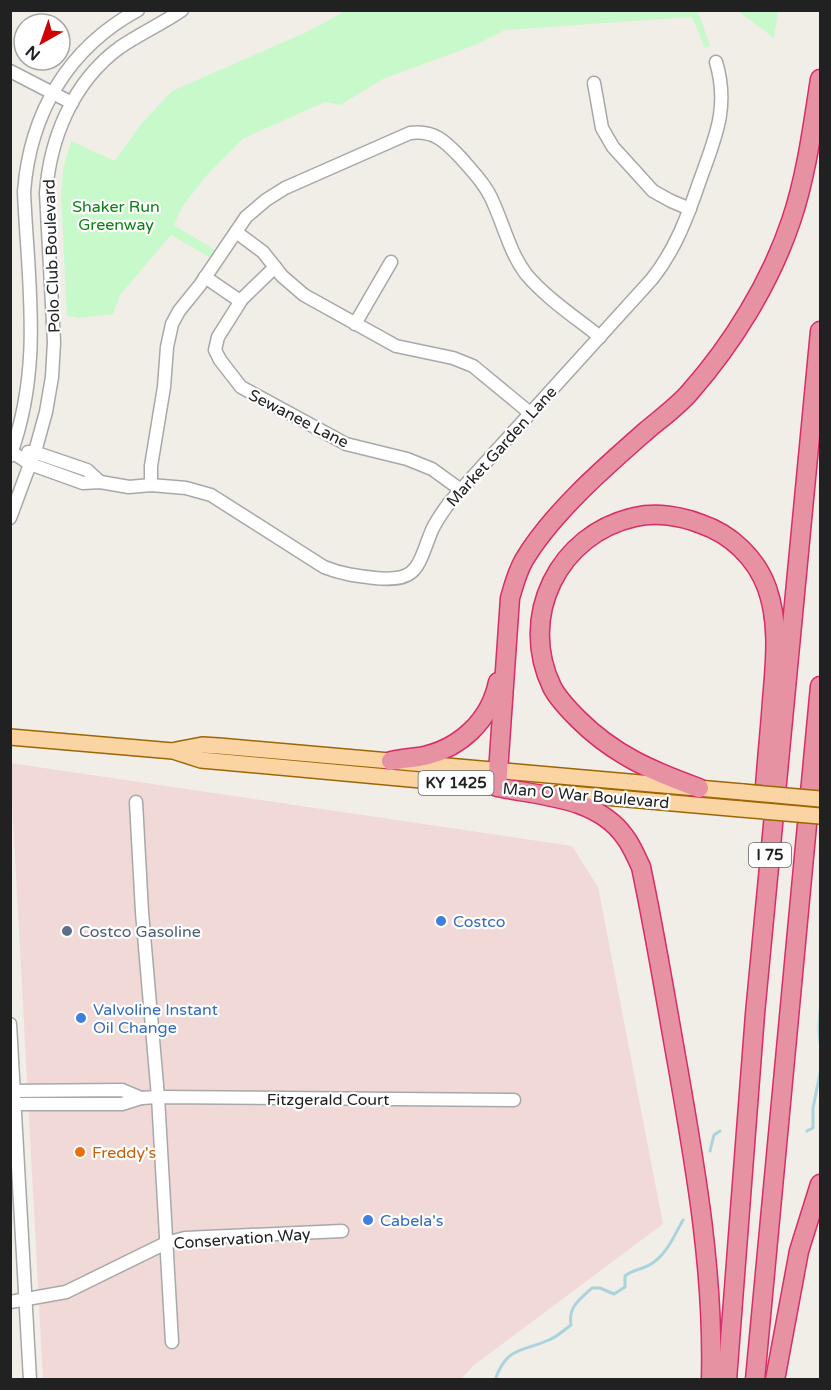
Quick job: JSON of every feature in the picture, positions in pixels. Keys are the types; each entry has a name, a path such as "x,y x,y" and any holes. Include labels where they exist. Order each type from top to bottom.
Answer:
{"highway":[{"path":"711,1380 710,1290 703,1226 690,1136 641,867 624,836 598,812 497,779 510,598 524,560 543,532 569,503 689,393 724,349 761,289 780,251 801,187 820,79"},
{"name":"I 75","path":"727,1380 755,1014 820,331"},
{"path":"699,788 650,770 624,756 591,732 569,710 553,689 543,664 541,618 544,601 557,570 569,555 601,530 636,516 683,517 716,529 740,546 756,567 767,588 771,604 776,635 757,883 755,1014"},
{"path":"391,760 420,757 438,752 453,746 469,733 483,718 492,703 507,639"},
{"name":"I 75","path":"755,1380 820,686"},
{"path":"775,1380 799,1251 820,1184"}],"main road":[{"name":"Man O War Boulevard","path":"10,737 173,751 201,760 497,779 699,788 820,799"},
{"name":"Man O War Boulevard","path":"173,751 202,745 391,760 497,779 741,809 820,816"}],"street":[{"name":"Polo Club Boulevard","path":"11,454 25,407 32,342 26,225 26,172 34,135 53,93 73,64 94,40 138,10"},
{"name":"Polo Club Boulevard","path":"10,518 46,412 52,377 54,342 47,174 54,142 72,103 109,56 137,36 182,10"},
{"name":"Market Garden Lane","path":"11,454 32,458 83,483 100,482 129,487 151,485 186,488 211,495 330,570 351,575 392,579 407,575 416,567 424,553 437,520 460,490 660,270 679,238 715,142 720,120 722,90 716,62"},
{"path":"10,71 72,103"},
{"path":"594,83 602,128 613,147 653,191 690,209"},
{"path":"151,485 151,466 165,387 169,337 179,311 236,232 256,207 285,188 410,133 432,134 448,144 482,183 493,201 514,254 525,272 538,287 600,337"},
{"path":"236,232 262,252 297,290 396,346 453,358 473,366 530,413"},
{"path":"355,324 391,262"},
{"name":"Sewanee Lane","path":"275,267 240,301 218,337 215,350 241,387 346,444 418,462 432,469 460,490"},
{"path":"205,277 240,301"},
{"path":"136,802 142,912 158,1097 172,1342"},
{"path":"10,1024 12,1105 27,1300 30,1380"},
{"name":"Fitzgerald Court","path":"12,1091 122,1090 141,1098"},
{"name":"Fitzgerald Court","path":"12,1105 122,1104 141,1098 158,1097 514,1100"},
{"name":"Conservation Way","path":"10,1302 66,1293 166,1243 185,1238 342,1231"}],"shaded area":[{"path":"10,763 572,846 598,887 663,1224 474,1365 461,1379 43,1379"}],"green space":[{"name":"Shaker Run Greenway","path":"347,10 698,11 710,46 705,48 692,17 505,30 475,45 383,79 340,105 325,102 244,138 207,175 182,207 174,225 215,250 211,258 171,235 120,295 113,314 79,318 67,316 61,195 63,169 71,141 115,161 141,124 172,91 309,31"},
{"path":"739,11 778,11 774,38 742,14"}],"waterway":[{"path":"820,1010 820,1043"},
{"path":"807,1131 813,1128 813,1108 820,1073"},
{"path":"710,1151 714,1135 720,1131"},
{"path":"495,1380 505,1361 511,1355 554,1338 571,1325 573,1309 592,1288 600,1288 614,1294 625,1287 625,1276 657,1260 670,1244 683,1220"}],"place":[{"name":"Costco","path":"441,921"},
{"name":"Costco Gasoline","path":"67,931"},
{"name":"Valvoline Instant Oil Change","path":"81,1018"},
{"name":"Freddy's","path":"80,1152"},
{"name":"Cabela's","path":"368,1220"}]}
